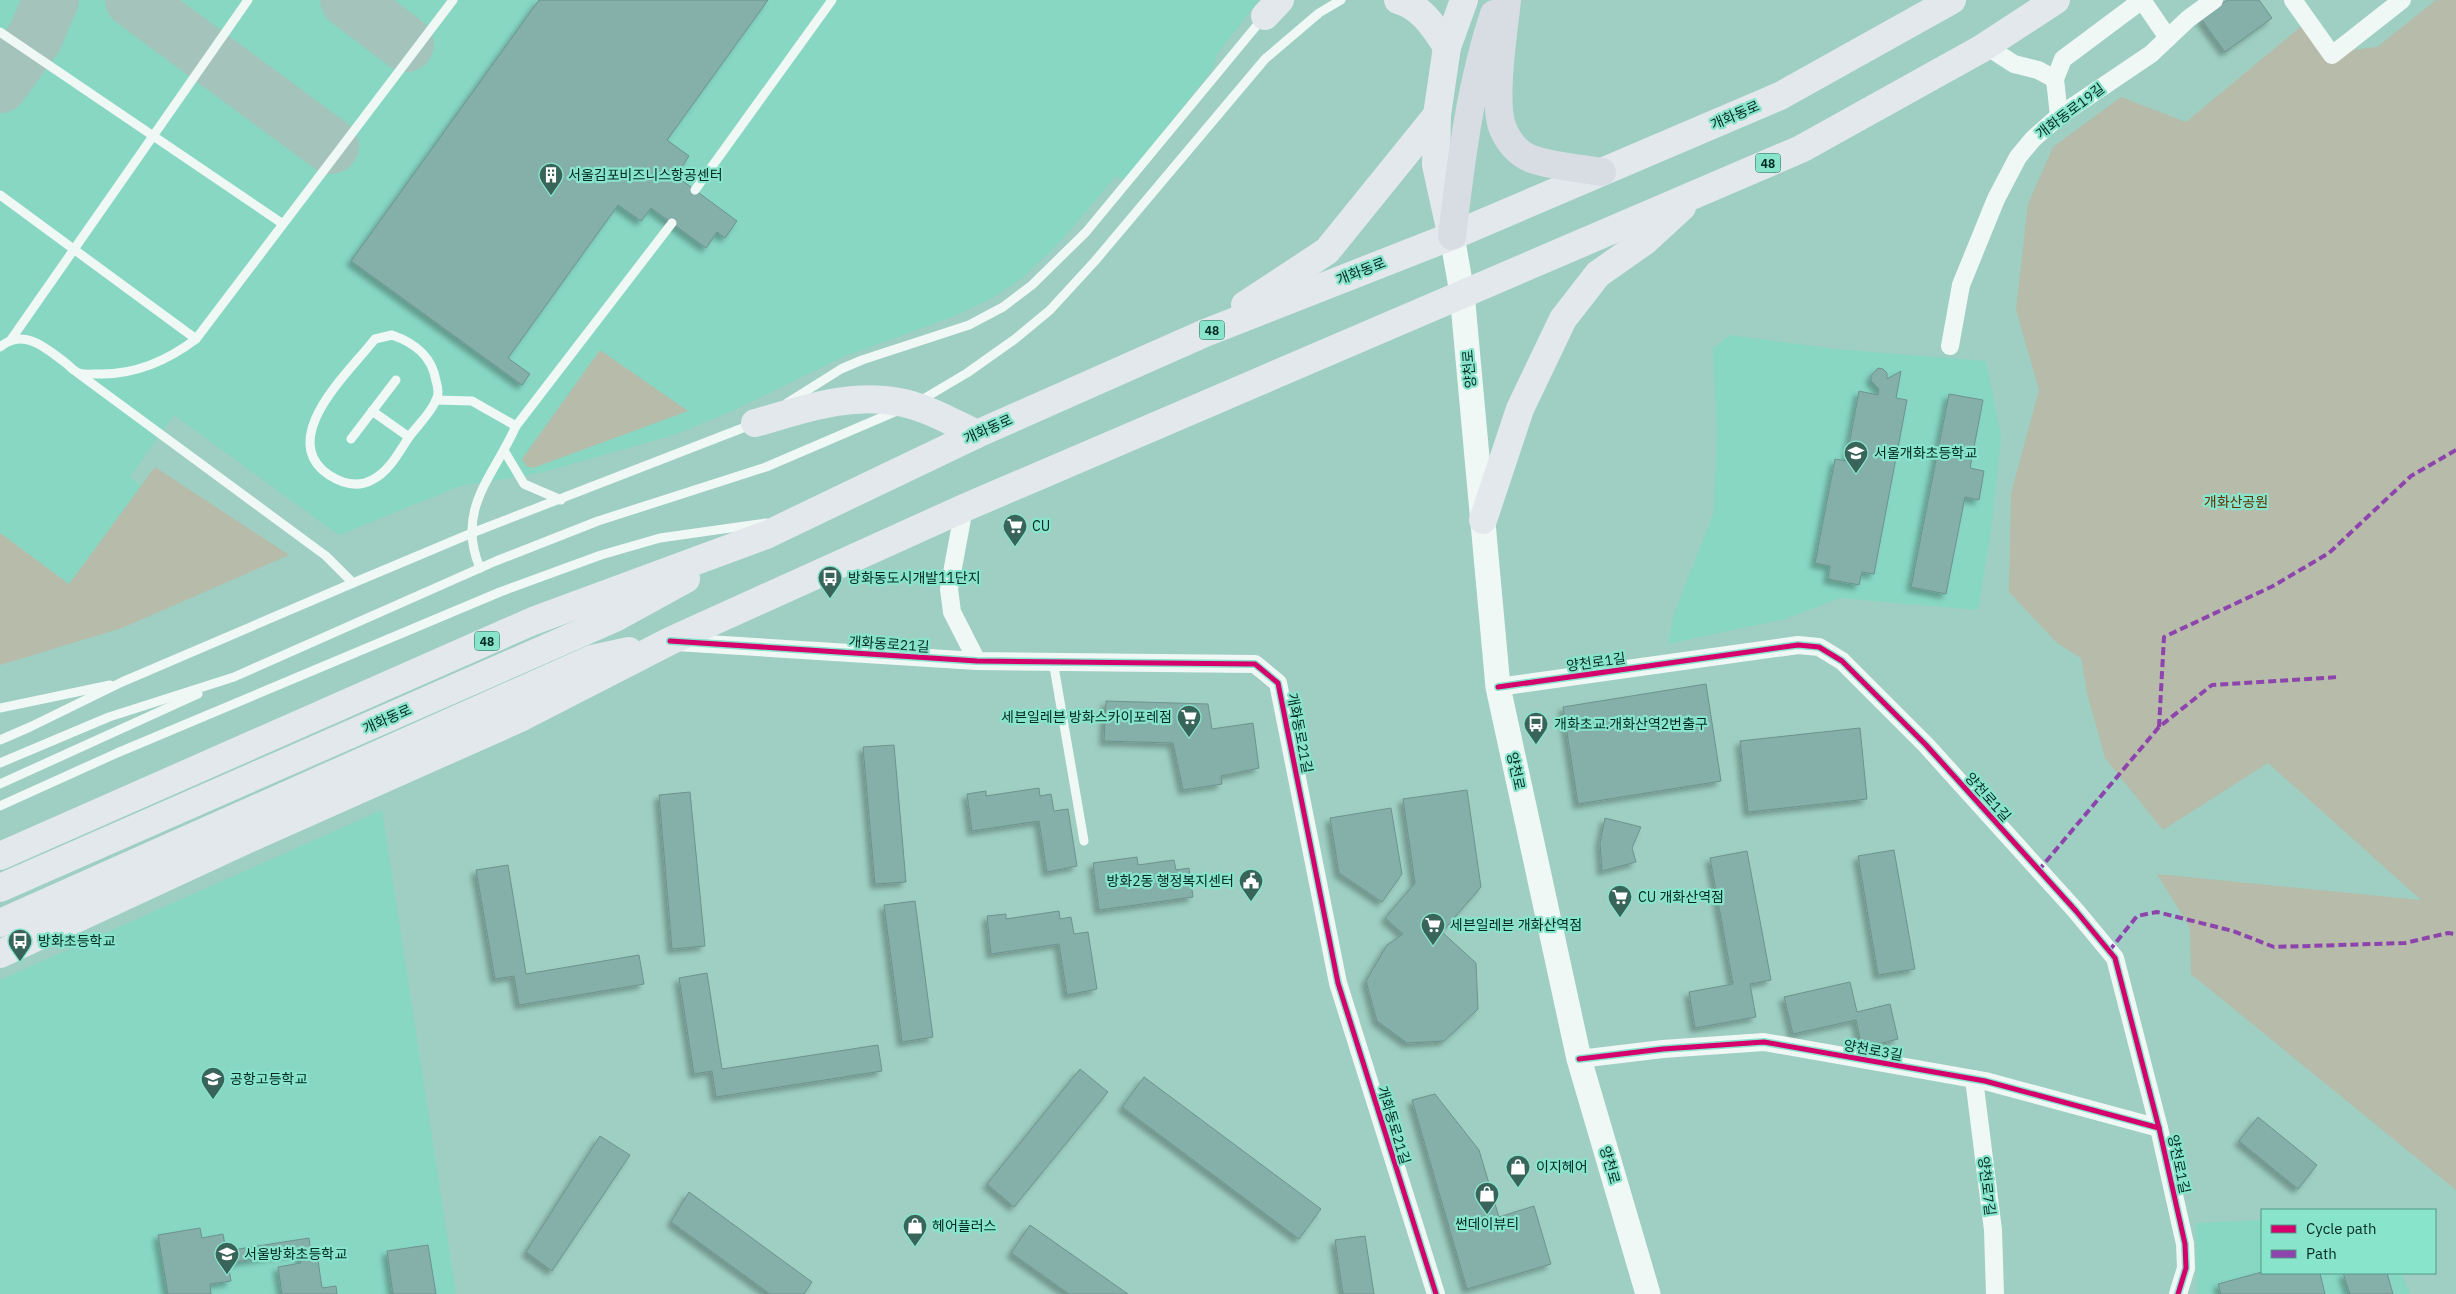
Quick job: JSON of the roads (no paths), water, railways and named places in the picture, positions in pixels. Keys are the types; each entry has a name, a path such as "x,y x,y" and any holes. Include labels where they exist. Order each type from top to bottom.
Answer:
{"highway":[{"path":"1452,236 1470,103 1482,52 1499,0"},
{"path":"1507,0 1500,62 1502,128 1513,147 1533,160 1602,172"}],"main road":[{"path":"1398,0 1408,3 1427,17 1448,47"},
{"path":"1452,236 1436,165 1437,115 1448,47 1464,0"},
{"name":"개화동로","path":"0,888 615,618 766,535 801,518 977,434 1205,332 1452,236 1780,96 1952,0"},
{"name":"개화동로","path":"0,954 518,719 670,641 964,508 1801,149 1986,46 2056,0"},
{"path":"1205,332 1327,251 1437,115"},
{"path":"1483,520 1520,409 1563,319 1598,274 1645,241 1696,194"},
{"name":"양천로","path":"1452,236 1462,293 1498,687 1579,1059 1648,1294"},
{"path":"755,422 847,399 872,398 900,402 933,414 977,434"},
{"name":"개화동로","path":"0,856 533,621 766,535"},
{"name":"개화동로","path":"0,923 592,659 670,641"}],"street":[{"path":"2060,116 2055,79 2064,59 2142,0 2168,38"},
{"name":"개화동로19길","path":"1950,346 1960,284 1996,199 2018,156 2033,139 2060,116 2151,54 2214,0"},
{"path":"2293,0 2332,55 2402,0"},
{"path":"1986,46 2014,64 2038,70 2055,79"},
{"path":"964,508 949,589 952,612 976,660"},
{"name":"개화동로21길","path":"670,641 976,660 1255,664 1278,684 1338,983 1436,1294"},
{"name":"양천로1길","path":"1498,687 1798,645 1819,647 1842,661 1926,745 2116,958 2159,1128 2185,1244 2186,1268 2178,1294"},
{"name":"양천로3길","path":"1579,1059 1663,1049 1764,1042 1974,1079 2159,1128"},
{"name":"양천로7길","path":"1974,1079 1993,1230 1996,1294"}],"lane":[{"path":"10,341 248,0"},
{"path":"695,190 832,0"},
{"path":"0,784 234,677 480,568 598,521 766,467 819,446 926,398 967,373 1015,339 1075,284 1265,60 1318,13 1341,0"},
{"path":"79,374 123,373 152,365 174,355 196,339 448,2"},
{"path":"0,740 122,682 353,583 472,533 561,500 755,422 841,369 862,360 969,325 1003,307 1032,285 1086,232 1271,5"},
{"path":"0,32 283,224"},
{"path":"0,195 196,339"},
{"path":"480,568 474,553 472,533 474,510 482,486 505,452 516,426 672,223"},
{"path":"392,336 408,341 422,352 432,364 438,390 436,400 381,475 359,484 341,482 326,473 312,456 309,445 312,428 325,401 375,339 392,336"},
{"path":"0,347 16,339 33,340 326,556 353,583"},
{"path":"351,439 396,380"},
{"path":"436,400 472,400 516,426"},
{"path":"372,411 409,437"},
{"path":"505,452 524,484 561,500"},
{"path":"0,806 117,753 491,596 601,555 660,538 801,518"},
{"path":"1053,661 1084,841"},
{"path":"0,763 108,717 234,677"},
{"path":"0,708 122,682"}],"place":[{"name":"서울김포비즈니스항공센터","path":"551,196"},
{"name":"서울개화초등학교","path":"1856,474"},
{"name":"CU","path":"1015,547"},
{"name":"방화동도시개발11단지","path":"830,599"},
{"name":"세븐일레븐 방화스카이포레점","path":"1189,738"},
{"name":"개화초교.개화산역2번출구","path":"1536,745"},
{"name":"방화2동 행정복지센터","path":"1251,902"},
{"name":"CU 개화산역점","path":"1620,918"},
{"name":"세븐일레븐 개화산역점","path":"1433,946"},
{"name":"방화초등학교","path":"20,962"},
{"name":"공항고등학교","path":"213,1100"},
{"name":"이지헤어","path":"1518,1188"},
{"name":"썬데이뷰티","path":"1487,1215"},
{"name":"헤어플러스","path":"915,1247"},
{"name":"서울방화초등학교","path":"227,1275"}],"park label":[{"name":"개화산공원","path":"2236,502"}]}
